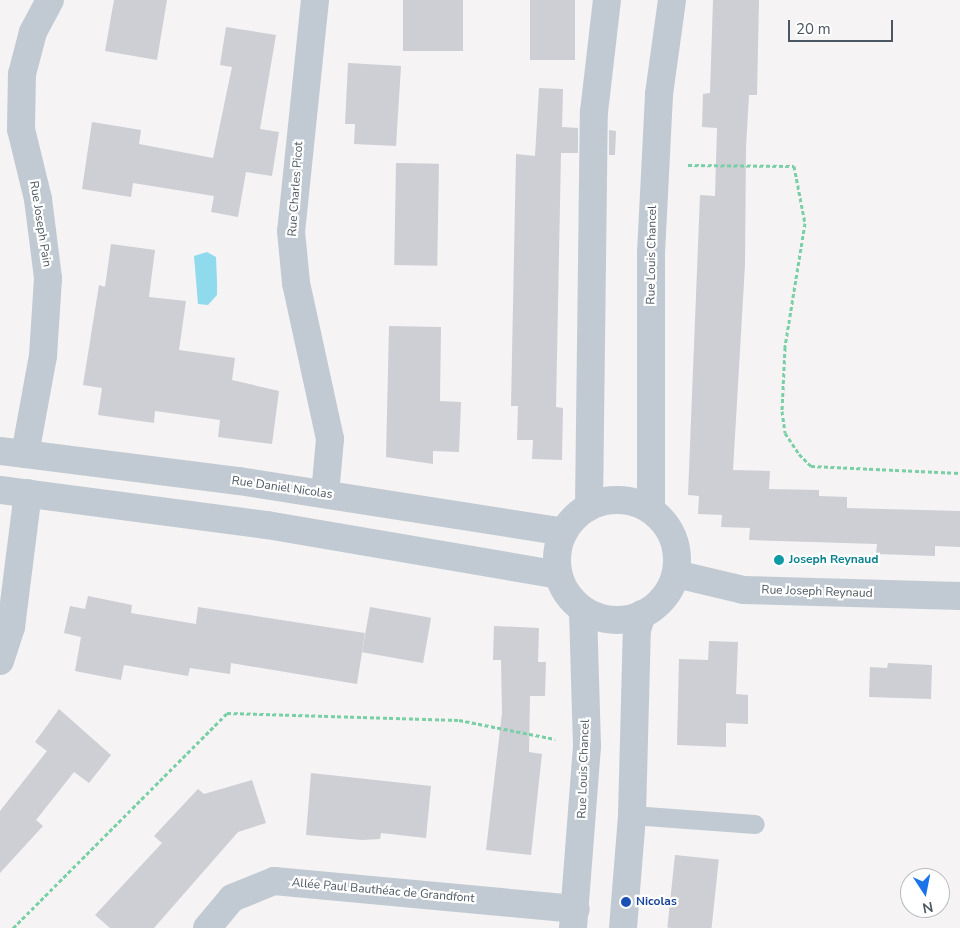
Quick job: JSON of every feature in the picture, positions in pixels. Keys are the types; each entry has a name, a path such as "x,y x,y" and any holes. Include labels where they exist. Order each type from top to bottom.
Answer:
{"street":[{"name":"Rue Joseph Pain","path":"13,452 43,356 48,278 38,199 21,129 22,74 33,32 50,0"},
{"name":"Rue Charles Picot","path":"315,0 292,231 296,283 330,439 325,494"},
{"path":"589,507 594,112 607,0"},
{"name":"Rue Louis Chancel","path":"651,510 655,165 672,0"},
{"name":"Rue Daniel Nicolas","path":"13,452 325,494 564,532"},
{"path":"0,490 267,524 558,575"},
{"path":"0,661 12,627 28,493"},
{"path":"620,500 651,510 674,537 676,574 660,603 642,614 614,621 583,610 558,575 557,560 564,532 589,507 620,500"},
{"name":"Rue Joseph Reynaud","path":"676,574 743,590 960,596"},
{"name":"Rue Louis Chancel","path":"575,918 587,746 583,610"},
{"path":"623,928 632,815 637,630 642,614"},
{"name":"Allée Paul Bauthéac de Grandfont","path":"207,928 232,898 274,881 397,893 575,918"}],"lane":[{"path":"632,815 755,824"}],"path":[{"path":"655,165 794,166 801,184 805,222 800,278 785,346 782,412 785,433 799,454 811,466 960,473"},
{"path":"13,928 227,713 459,720 587,746"}],"water":[{"path":"207,252 216,257 217,282 217,295 208,305 198,304 194,256"}],"building":[{"path":"114,0 167,0 157,60 105,51"},
{"path":"403,0 463,0 463,51 403,51"},
{"path":"530,0 575,0 575,60 530,60"},
{"path":"713,0 759,0 757,95 749,95 746,147 745,265 733,470 770,471 769,489 819,490 819,496 847,497 847,508 960,511 960,547 935,546 935,556 876,554 877,544 749,540 750,528 721,527 722,515 698,514 699,496 688,495 700,195 715,196 717,128 702,127 703,94 710,93"},
{"path":"226,27 276,35 260,129 279,132 272,176 246,172 238,217 211,212 214,196 133,183 131,197 82,189 92,122 141,130 139,144 213,158 232,67 220,65"},
{"path":"348,63 401,66 396,146 354,144 355,124 345,124"},
{"path":"539,88 563,89 562,127 578,128 578,153 561,153 556,407 563,408 562,460 532,459 533,440 517,440 518,406 511,406 516,154 535,156"},
{"path":"609,130 616,131 615,155 609,155"},
{"path":"396,163 439,164 437,266 394,265"},
{"path":"111,244 155,250 149,297 186,301 179,350 235,358 232,380 279,391 272,444 218,437 220,420 155,411 154,423 98,415 102,388 83,385 99,285 105,287"},
{"path":"389,326 441,327 440,401 461,402 459,452 433,451 433,464 386,457"},
{"path":"88,596 132,605 131,613 196,624 198,607 365,633 357,684 231,663 230,674 190,668 188,676 124,665 121,680 75,671 81,637 64,633 70,606 85,609"},
{"path":"370,607 431,618 423,663 362,652"},
{"path":"494,626 539,628 538,662 546,662 545,696 530,696 529,752 542,754 531,855 486,850 502,713 501,660 493,660"},
{"path":"709,641 738,642 736,694 748,695 748,724 726,723 726,747 677,745 679,659 708,660"},
{"path":"888,663 932,665 931,699 869,697 870,667 887,668"},
{"path":"59,709 111,755 89,783 74,772 36,820 43,826 0,873 0,811 47,751 35,742"},
{"path":"311,773 431,786 426,838 381,833 380,839 362,840 306,835"},
{"path":"252,780 266,823 238,832 154,928 110,928 95,915 162,843 154,836 198,789 204,794"},
{"path":"675,855 719,860 712,928 667,928"}],"place":[{"name":"Joseph Reynaud","path":"779,560"},
{"name":"Nicolas","path":"626,902"}]}
